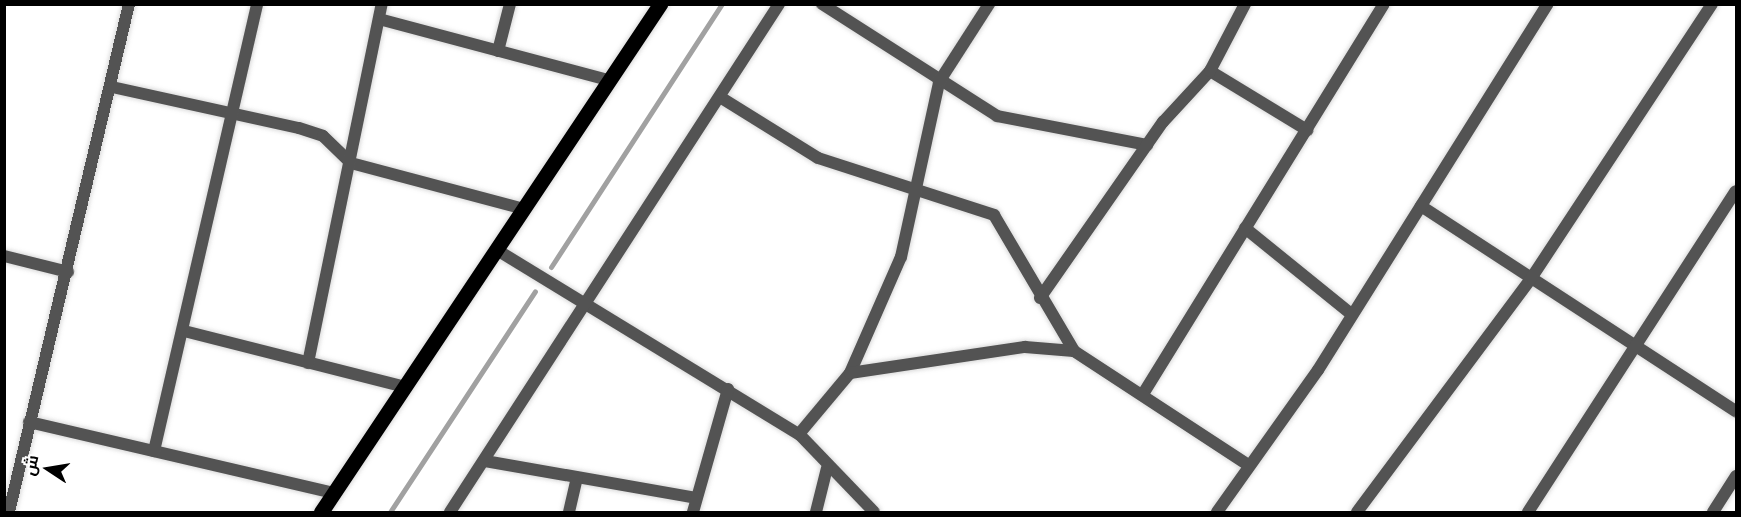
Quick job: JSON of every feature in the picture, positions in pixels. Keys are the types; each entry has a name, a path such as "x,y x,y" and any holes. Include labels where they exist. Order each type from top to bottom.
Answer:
{"main road":[{"path":"321,513 660,4"}],"street":[{"path":"9,513 112,87 129,4"},
{"path":"154,451 184,331 257,4"},
{"path":"308,363 382,4"},
{"path":"498,51 510,4"},
{"path":"450,513 586,307 779,4"},
{"path":"822,4 939,82 997,116 1147,145"},
{"path":"799,434 850,373 901,257 918,190 939,82 989,4"},
{"path":"1040,298 1147,145 1210,71 1245,4"},
{"path":"1143,394 1384,4"},
{"path":"1216,513 1248,465 1318,370 1350,314 1548,4"},
{"path":"1357,513 1532,277 1712,4"},
{"path":"379,19 609,80"},
{"path":"1210,71 1307,130"},
{"path":"112,87 323,136 351,163 524,209"},
{"path":"720,97 818,158 994,215 1040,298 1074,351 1143,394 1248,465"},
{"path":"1528,513 1636,343 1737,191"},
{"path":"1421,206 1636,343 1737,411"},
{"path":"1245,228 1350,314"},
{"path":"497,250 586,307 728,389 799,434 827,468 874,513"},
{"path":"4,256 68,272"},
{"path":"184,331 406,387"},
{"path":"850,373 1025,347 1074,351"},
{"path":"693,513 728,389"},
{"path":"29,423 334,493"},
{"path":"485,460 696,498"},
{"path":"816,513 827,468"},
{"path":"1713,513 1737,476"},
{"path":"569,513 577,478"}],"waterway":[{"path":"551,267 722,4"},
{"path":"390,512 535,291"}]}
